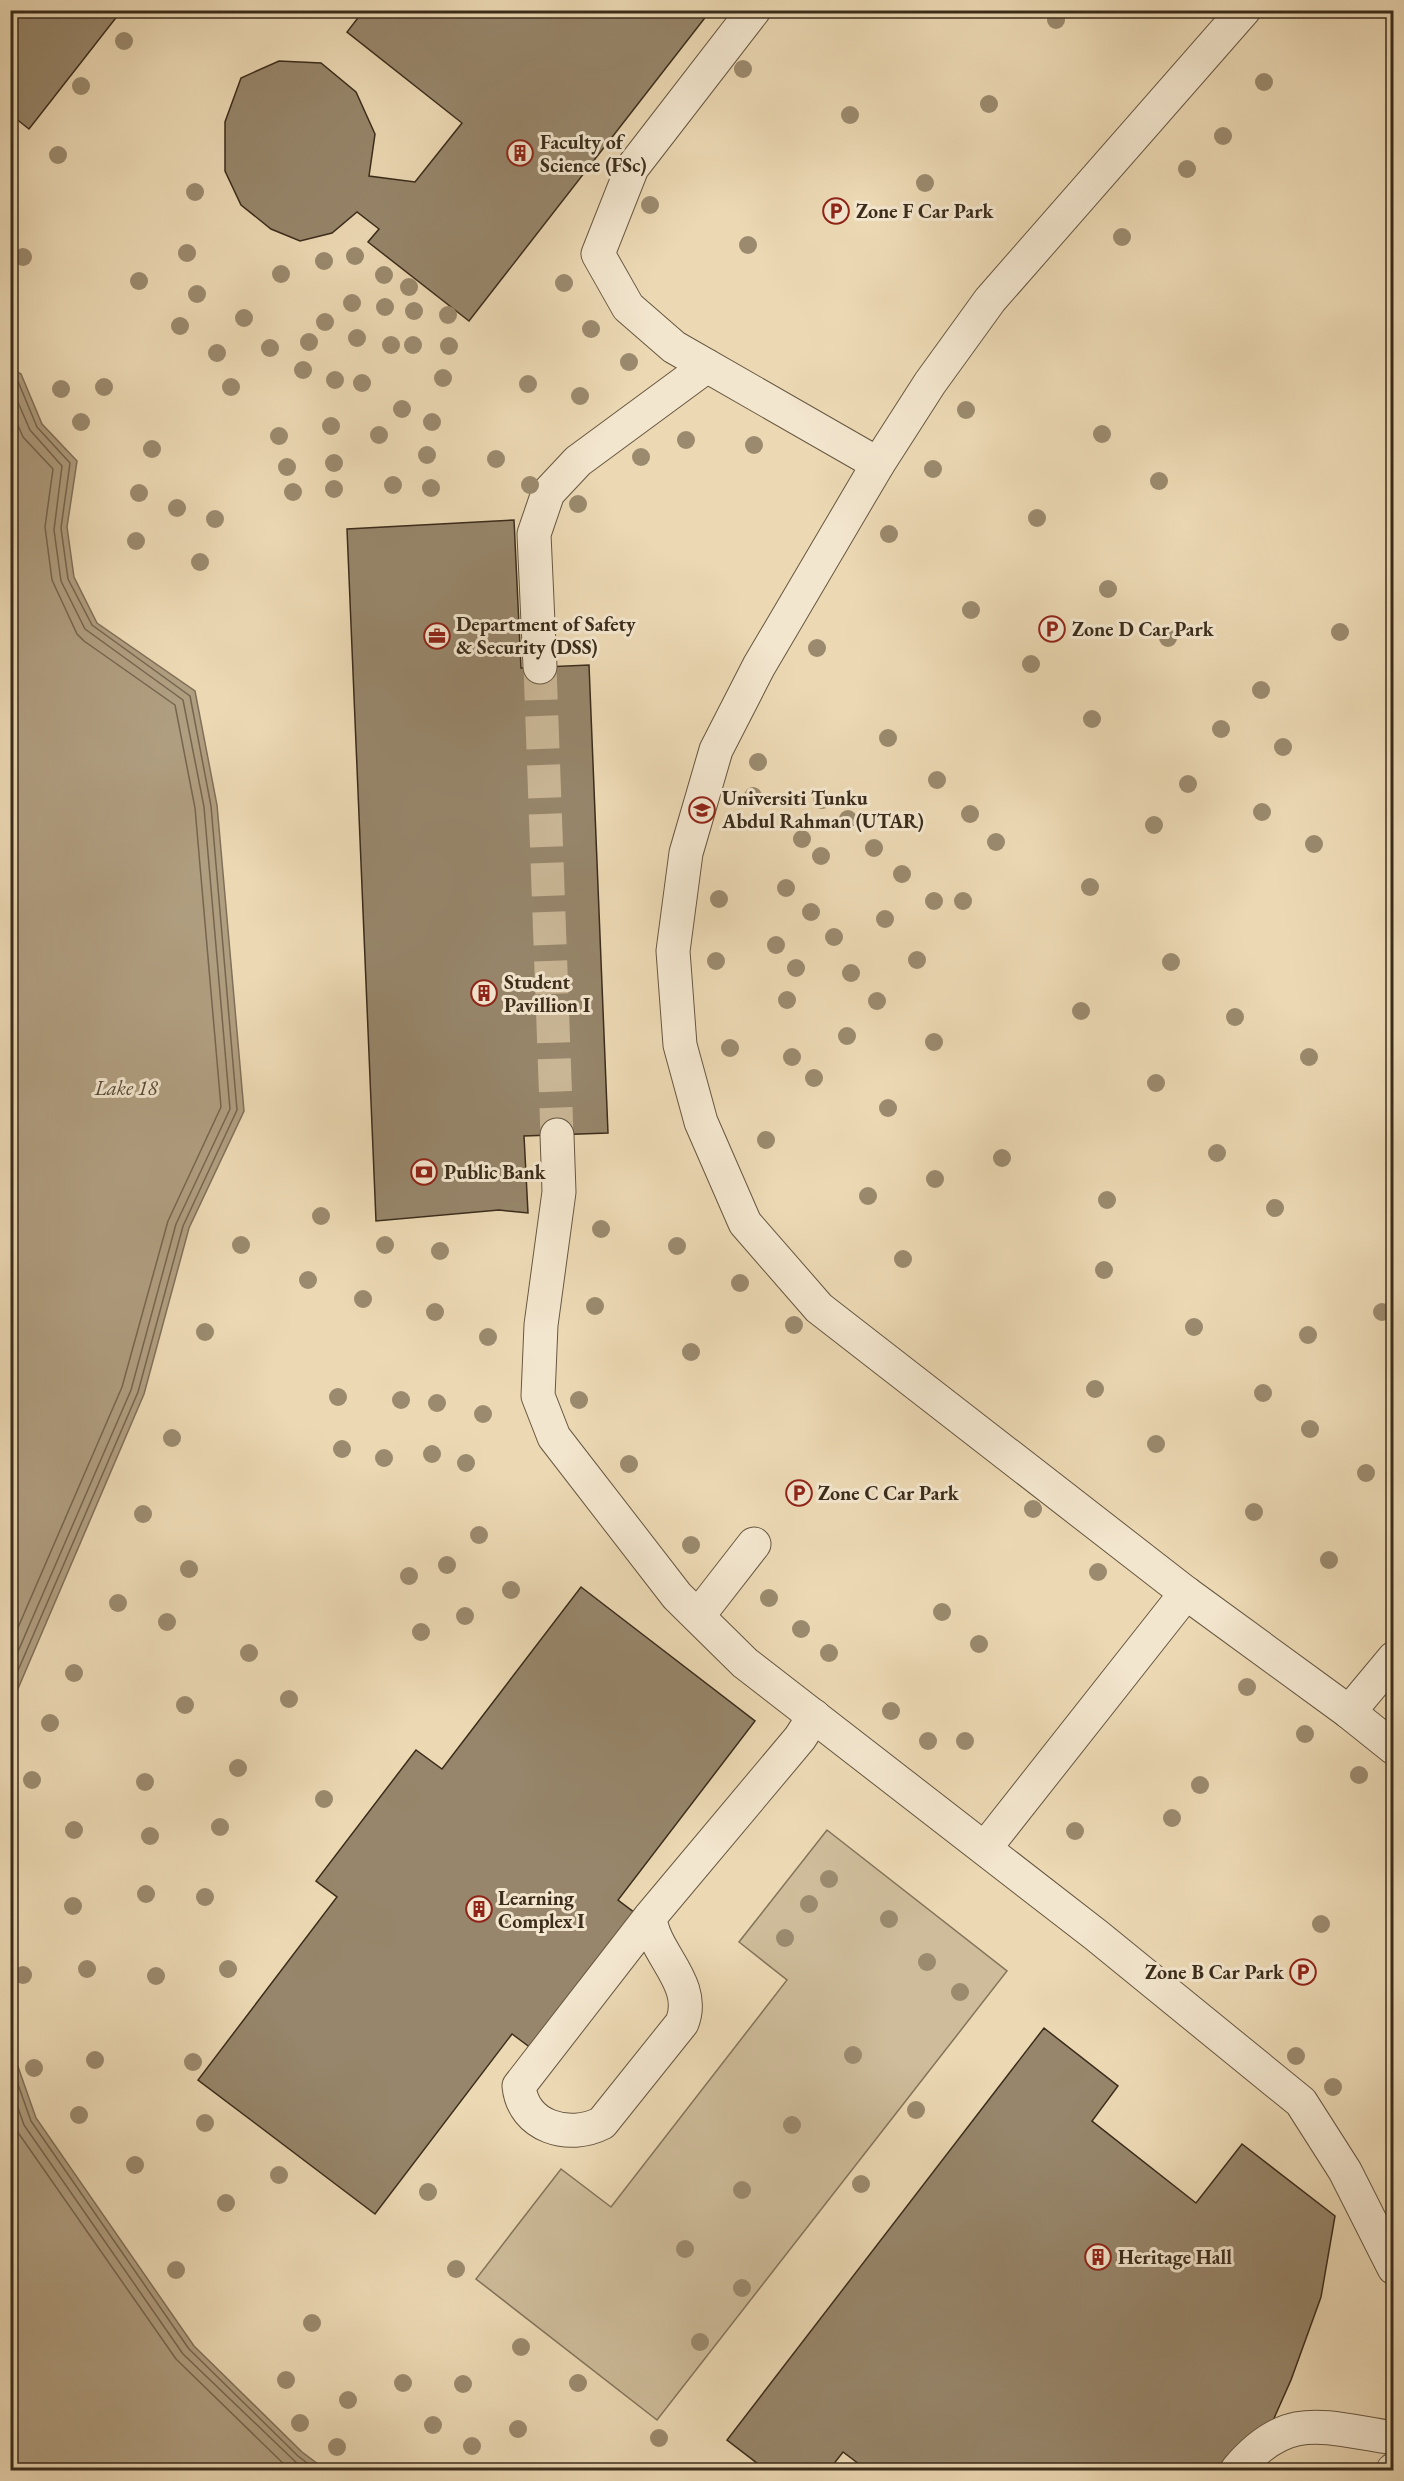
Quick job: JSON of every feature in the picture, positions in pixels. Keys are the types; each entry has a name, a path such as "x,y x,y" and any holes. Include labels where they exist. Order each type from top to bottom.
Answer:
{"street":[{"path":"754,10 632,168 598,254 628,307 674,347 878,464"},
{"path":"1244,10 990,300 930,383 878,464 759,666 716,750 686,853 672,951 680,1045 698,1111 745,1223 819,1308 1186,1593 1349,1712 1394,1748"},
{"path":"540,667 534,534 548,493 578,461 707,366"},
{"path":"556,1135 559,1192 541,1325 538,1396 554,1437 677,1596 746,1663 1096,1935 1301,2102 1346,2171 1394,2268"},
{"path":"698,1616 754,1545"},
{"path":"985,1848 1186,1593"},
{"path":"1349,1712 1394,1658"},
{"path":"650,1917 654,1937 675,1972 685,1997 687,2009 682,2023 602,2123 588,2130 577,2131 561,2130 549,2125 528,2111 520,2099 519,2086 650,1917 800,1738 814,1716"},
{"path":"1237,2470 1263,2443 1295,2428 1316,2427 1394,2438"}],"shaded area":[{"path":"827,1830 1007,1971 657,2420 476,2279 561,2169 611,2207 787,1980 739,1942"}],"water":[{"name":"Lake 18","path":"11,368 21,374 42,424 77,461 67,527 74,577 97,623 195,691 217,805 244,1111 189,1228 144,1394 11,1705"},
{"path":"10,2044 36,2118 194,2346 302,2452 326,2470 11,2470"}],"building":[{"path":"10,10 122,10 29,129 10,114"},
{"name":"Faculty of Science (FSc)","path":"364,10 711,10 469,321 368,242 379,229 357,212 332,233 300,241 271,229 241,205 225,171 225,122 241,78 279,61 321,63 356,92 375,134 369,176 415,182 462,123 347,32"},
{"name":"Student Pavillion I","path":"514,520 521,668 589,665 608,1133 524,1136 528,1213 499,1210 376,1221 347,529"},
{"name":"Learning Complex I","path":"581,1587 755,1721 618,1900 643,1919 539,2054 512,2034 375,2214 198,2080 337,1897 316,1881 416,1750 442,1769"},
{"name":"Heritage Hall","path":"1044,2028 1118,2086 1092,2121 1196,2203 1242,2144 1335,2216 1321,2297 1291,2380 1263,2443 1237,2470 867,2470 843,2452 829,2470 766,2470 727,2440"}],"tunnel":[{"path":"540,667 557,1135"}],"place":[{"name":"Faculty of Science (FSc)","path":"520,153"},
{"name":"Zone F Car Park","path":"836,211"},
{"name":"Zone D Car Park","path":"1052,629"},
{"name":"Department of Safety & Security (DSS)","path":"437,636"},
{"name":"Universiti Tunku Abdul Rahman (UTAR)","path":"702,810"},
{"name":"Student Pavillion I","path":"484,993"},
{"name":"Public Bank","path":"424,1172"},
{"name":"Zone C Car Park","path":"799,1493"},
{"name":"Learning Complex I","path":"479,1909"},
{"name":"Zone B Car Park","path":"1303,1972"},
{"name":"Heritage Hall","path":"1098,2257"}]}
